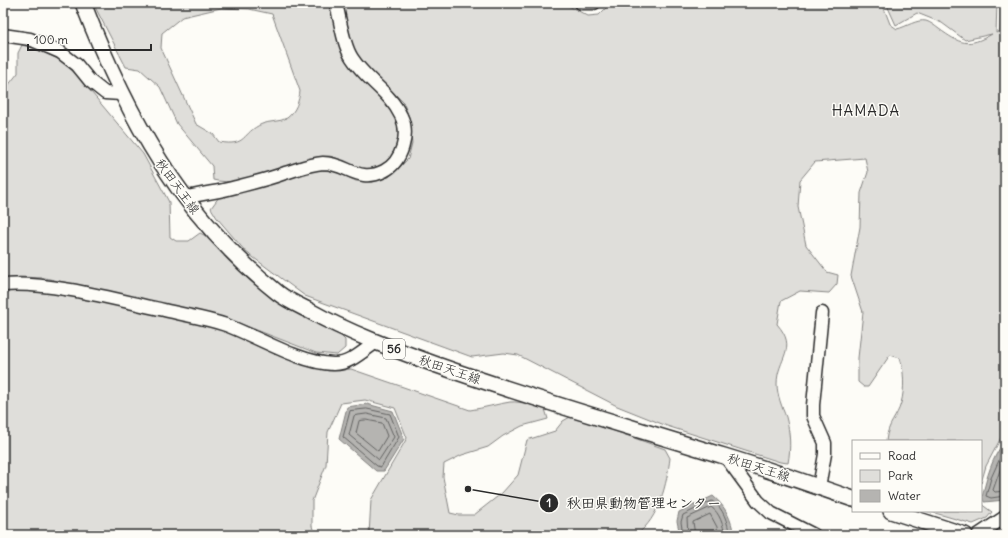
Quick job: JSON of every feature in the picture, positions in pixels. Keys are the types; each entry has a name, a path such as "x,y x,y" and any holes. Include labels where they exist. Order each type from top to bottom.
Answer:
{"main road":[{"name":"秋田天王線","path":"83,3 121,94 152,150 204,223 226,246 280,295 341,328 467,376 618,425 725,456 852,499"},
{"path":"894,512 962,535"}],"street":[{"path":"185,198 234,188 304,166 324,163 339,166 354,174 371,176 385,171 396,161 403,148 405,132 402,117 395,105 351,58 336,3"},
{"path":"581,3 594,3"},
{"path":"3,34 30,39 60,52 77,65 90,81 105,93 121,94"},
{"path":"3,285 14,284 58,288 224,324 298,356 317,362 335,364 347,361 376,342"},
{"path":"819,487 825,454 825,443 813,416 813,405 822,313"},
{"path":"725,456 758,501 771,513 814,535"},
{"path":"978,535 1005,517"}],"green space":[{"path":"93,3 331,3 342,47 396,117 399,128 398,145 390,161 368,173 329,156 305,160 268,176 256,179 233,182 213,180 212,166 177,124 160,87 140,69 126,67","holes":["221,8 249,9 272,14 300,91 299,98 295,109 287,118 262,124 250,131 240,141 235,143 219,142 213,134 196,124 161,48 162,33 182,17"]},
{"path":"342,3 566,3 567,5 588,16 599,15 611,3 882,3 890,24 897,29 915,22 926,21 959,41 970,43 992,34 965,40 942,23 917,13 896,25 886,3 997,3 996,33 1000,31 1001,3 1005,3 1005,430 986,466 982,480 982,440 886,440 889,429 902,398 904,380 900,358 890,355 868,387 864,387 858,382 858,358 863,312 851,276 860,227 861,193 868,172 865,158 815,162 800,180 798,207 806,245 827,272 838,275 837,284 829,293 800,291 781,301 777,324 783,333 787,347 778,375 777,388 781,405 786,417 790,440 788,463 780,462 667,426 617,406 518,355 504,353 472,357 305,296 246,252 217,218 211,208 219,197 316,170 335,171 356,181 367,181 389,177 408,159 412,143 409,117 403,102 362,63 353,46"},
{"path":"22,45 40,50 60,60 76,74 143,154 169,202 170,237 176,241 189,241 200,233 206,236 267,291 338,333 345,340 345,348 337,355 316,353 228,319 45,278 20,277 3,279 3,92 18,73 18,53"},
{"path":"3,289 28,290 84,298 228,331 328,371 351,369 470,410 510,402 519,402 545,409 548,419 522,426 503,436 488,447 462,455 444,464 443,477 450,513 459,515 474,515 502,493 518,475 527,440 555,431 563,421 570,417 665,449 670,458 667,478 661,500 651,519 637,534 369,535 371,500 407,438 395,408 365,400 341,403 328,432 326,465 312,501 312,526 315,535 3,535"},
{"path":"982,505 992,512 987,518 973,524 931,512 982,512"}],"water":[{"path":"367,404 393,411 404,439 384,471 376,471 339,439 347,407"},
{"path":"1005,441 1005,500 984,502 982,497 990,468 1000,447"},
{"path":"713,496 721,504 727,514 734,535 680,535 677,521 679,512"}],"place":[{"name":"秋田県動物管理センター","path":"468,489"}],"district":[{"name":"HAMADA","path":"866,111"}]}
